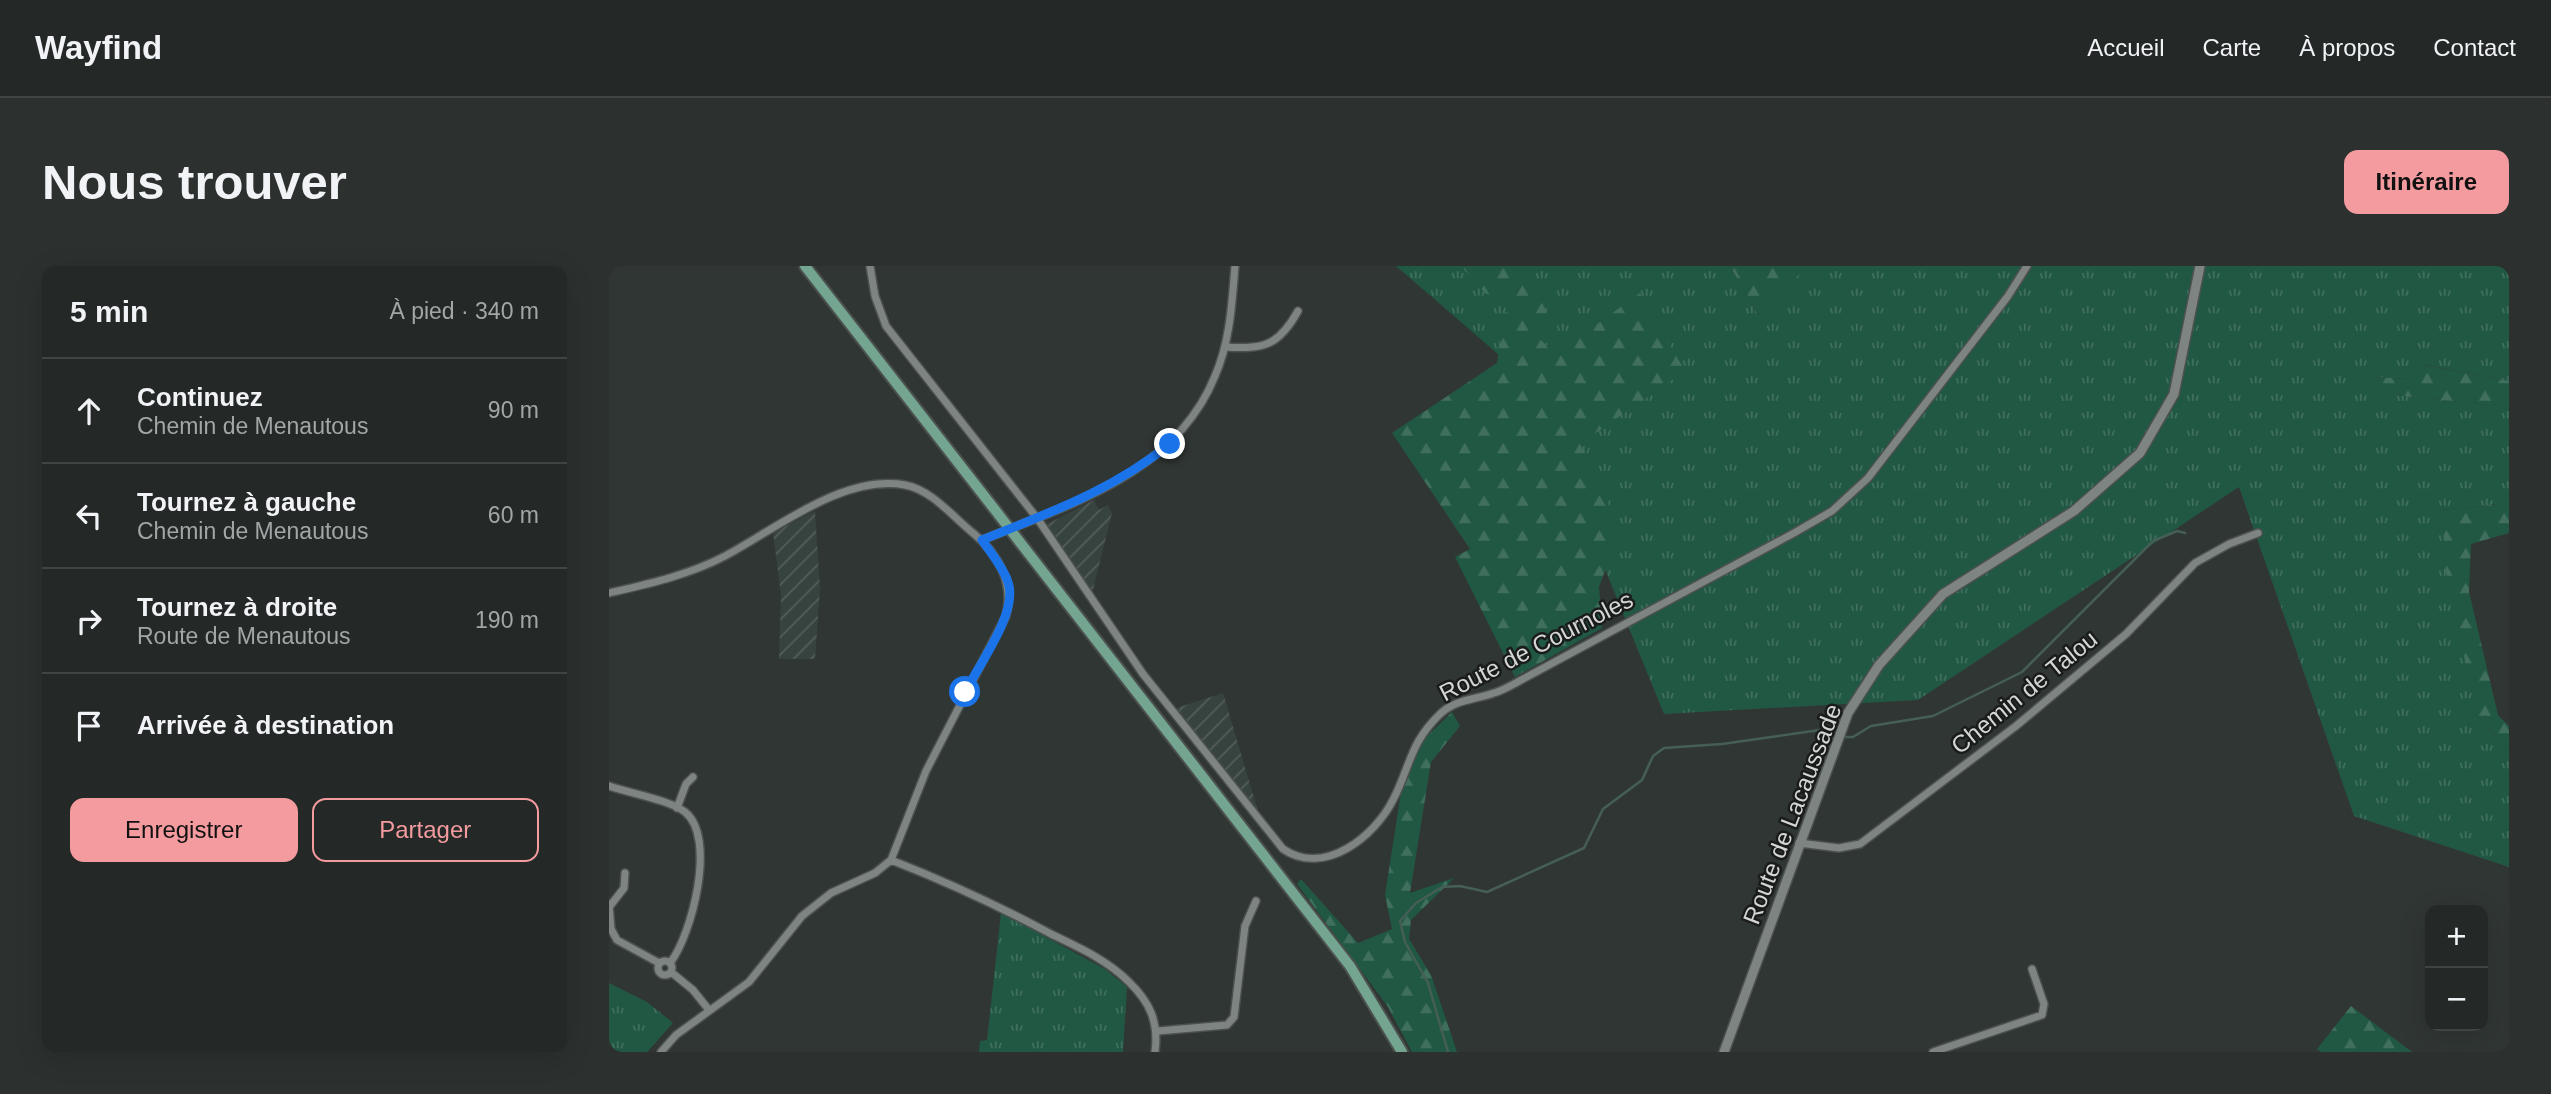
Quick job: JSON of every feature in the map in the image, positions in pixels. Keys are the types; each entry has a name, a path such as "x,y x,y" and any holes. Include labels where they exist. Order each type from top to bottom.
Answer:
{"main road":[{"path":"805,266 1342,955 1402,1052"}],"street":[{"name":"Route de Cournoles","path":"870,266 875,296 886,326 1037,518 1143,674 1283,849 1296,859 1312,861 1348,849 1377,822 1394,799 1413,745 1451,704 1494,693 1523,679 1803,527 1853,495 1909,428 2008,296 2027,266"},
{"path":"982,540 1091,496 1137,470 1170,444 1197,414 1216,376 1225,347 1235,266"},
{"name":"Route de Lacaussade","path":"1724,1052 1848,713 1879,665 1943,594 2074,511 2140,453 2174,394 2200,266"},
{"path":"1225,347 1254,349 1271,344 1298,312"},
{"path":"609,593 660,582 694,569 724,556 819,502 885,484 906,485 926,493 982,540 1009,583 1010,600 1006,616 926,771 891,860 875,873 831,893 802,916 749,982 676,1035 661,1052"},
{"name":"Chemin de Talou","path":"1799,843 1839,848 1860,844 2016,726 2126,634 2195,563 2229,544 2258,533"},
{"path":"677,808 686,784 693,778"},
{"path":"609,786 677,808 696,824 700,864 692,908 677,952 670,963 671,972 693,990 709,1010"},
{"path":"891,860 971,891 1114,967 1139,993 1158,1031 1155,1052"},
{"path":"625,873 624,888 610,905 611,929 617,940 659,963 670,963"},
{"path":"1158,1031 1227,1025 1234,1017 1245,926 1256,901"},
{"path":"659,963 660,974 671,972"},
{"path":"1933,1052 2042,1015 2044,1004 2032,969"}],"shaded area":[{"path":"1094,500 1099,510 1108,505 1112,513 1092,594 1047,524"},
{"path":"815,511 820,589 815,659 779,659 781,595 773,533"},
{"path":"1223,693 1258,811 1176,708"}],"green space":[{"path":"1396,266 1730,266 1758,315 1800,273 1796,266 2509,266 2509,381 2419,364 2407,379 2374,377 2376,393 2509,407 2509,503 2442,510 2477,716 2509,750 2509,867 2354,816 2239,487 1918,700 1664,714 1528,380"},
{"path":"1461,266 1519,266 1547,305 1540,340 1557,353 1640,293 1685,371 1580,444 1608,501 1614,547 1599,587 1602,628 1515,677 1455,557 1470,549 1392,433 1497,363 1504,312 1521,316 1521,307 1485,293"},
{"path":"1730,266 1796,266 1801,273 1758,315"},
{"path":"2418,364 2509,381 2509,407 2375,393 2374,377 2407,379"},
{"path":"2509,503 2509,533 2471,544 2469,592 2498,715 2509,726 2509,750 2477,716 2446,572 2442,510"},
{"path":"1452,712 1460,726 1431,762 1410,893 1454,878 1411,920 1409,939 1431,975 1457,1052 1412,1052 1388,1007 1297,884 1301,879 1358,943 1392,929 1385,895 1402,786 1418,745"},
{"path":"1001,913 1105,969 1127,987 1123,1052 979,1052 980,1041 987,1040"},
{"path":"609,983 647,1002 673,1023 647,1052 609,1052"},
{"path":"2351,1006 2412,1052 2321,1052 2317,1049"}],"waterway":[{"path":"1844,737 1853,737 1871,726 1933,716 2022,672 2153,541 2177,531 2185,533"},
{"path":"1448,1052 1428,983 1405,942 1400,921 1416,903 1442,887 1460,886 1487,892 1584,848 1603,809 1642,780 1653,756 1664,748 1722,744 1834,728 1831,737 1837,737"}],"route":[{"path":"965,692 1006,616 1010,600 1009,583 982,540 1091,496 1137,470 1170,444"}]}
